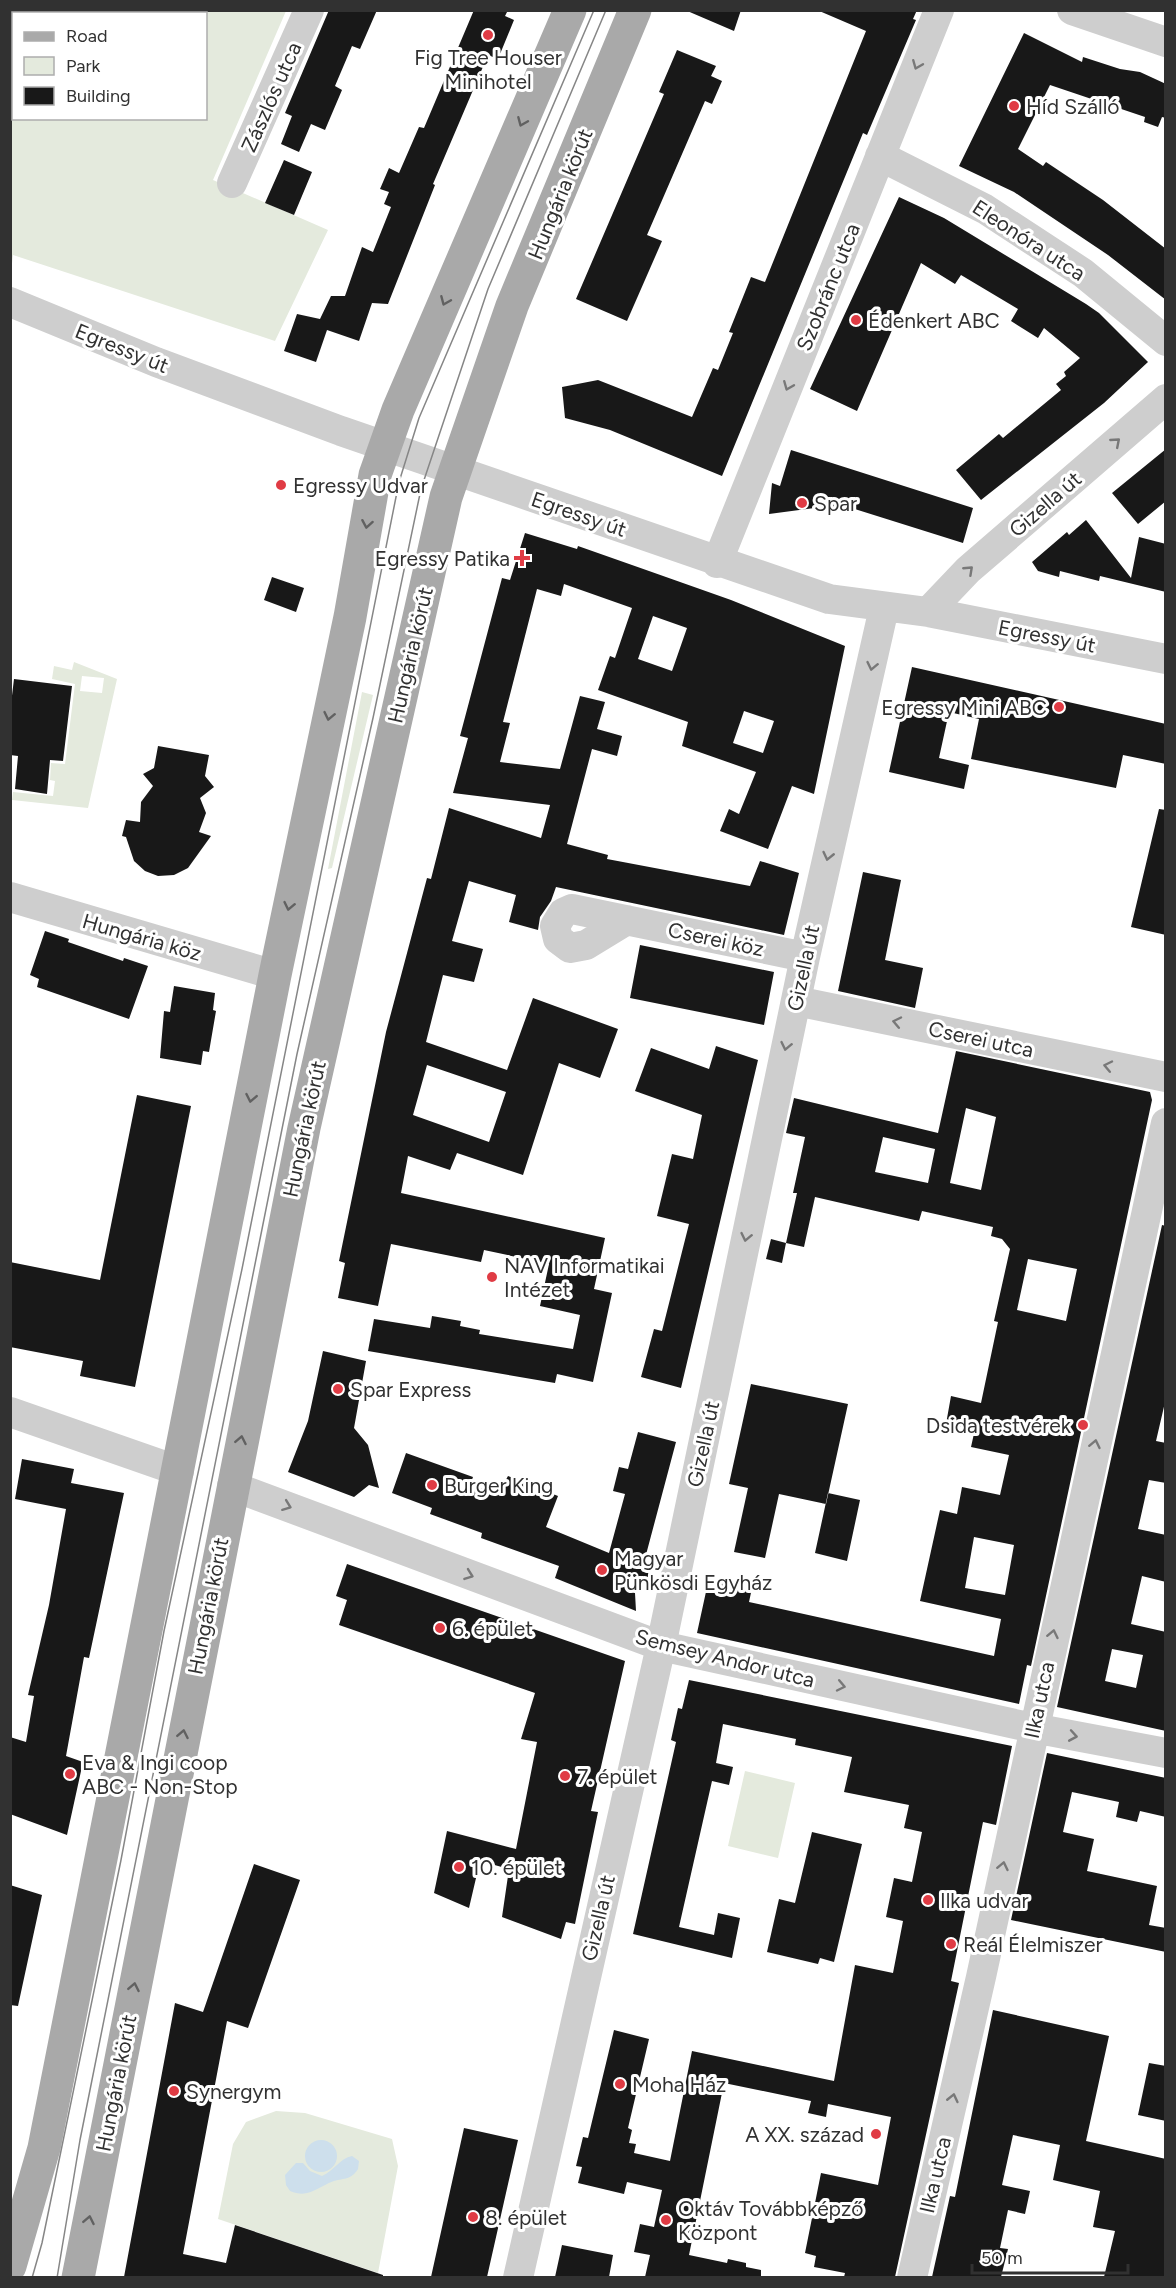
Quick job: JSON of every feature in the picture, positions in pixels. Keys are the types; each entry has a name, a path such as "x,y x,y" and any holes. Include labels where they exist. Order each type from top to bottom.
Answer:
{"main road":[{"path":"10,2266 44,2148 275,975 350,617 375,476 385,447 570,10"},
{"name":"Hungária körút","path":"78,2277 304,1128 446,497 512,306 635,10"}],"street":[{"name":"Zászlós utca","path":"232,183 309,10"},
{"name":"Szobránc utca","path":"717,563 939,10"},
{"path":"1072,10 1166,42"},
{"name":"Eleonóra utca","path":"880,156 995,216 1083,273 1166,341"},
{"name":"Egressy út","path":"10,303 156,362 385,447 717,563 829,599 928,612 1166,659"},
{"name":"Gizella út","path":"928,612 968,570 1166,399"},
{"name":"Gizella út","path":"518,2277 661,1646 805,957 884,608"},
{"name":"Hungária köz","path":"10,897 275,975"},
{"name":"Cserei köz","path":"627,920 805,957"},
{"name":"Cserei utca","path":"796,1001 1166,1077"},
{"name":"Ilka utca","path":"912,2277 981,1977 1033,1728 1166,1123"},
{"path":"10,1412 179,1471"},
{"name":"Semsey Andor utca","path":"232,1486 661,1646 1033,1728 1166,1753"}],"green space":[{"path":"10,11 286,11 213,180 328,230 275,341 13,255 11,272"},
{"path":"74,662 117,679 88,808 12,800 13,792 53,796 55,781 50,780 51,763 65,764 75,684 52,679 54,666 72,670","holes":["82,676 104,678 102,693 80,691"]},
{"path":"362,692 373,695 332,868 328,869"},
{"path":"745,1771 795,1783 778,1858 728,1846"},
{"path":"276,2111 305,2113 392,2139 398,2166 378,2273 218,2219 233,2144 246,2122"}],"water":[{"path":"321,2140 332,2145 337,2156 332,2167 321,2172 310,2167 305,2156 310,2145"},
{"path":"352,2156 359,2161 358,2169 350,2177 302,2194 290,2191 286,2185 285,2175 296,2163 303,2163 310,2171 322,2176 344,2159"}],"building":[{"path":"329,10 377,10 360,49 352,46 335,86 342,90 325,130 311,124 299,152 281,144 292,116 285,113"},
{"path":"474,10 508,10 505,16 514,20 498,59 488,55 433,184 435,185 388,304 372,303 359,341 327,330 316,362 284,351 297,314 320,319 331,296 345,296 362,247 373,252 391,207 384,204 389,192 380,189 389,168 399,173 419,127 424,128"},
{"path":"685,10 741,10 734,31"},
{"path":"817,10 917,10 913,19 916,20 867,135 863,133 722,476 610,430 565,418 562,387 598,380 692,417 713,368 718,370 733,333 729,332 751,277 765,282 866,31"},
{"path":"1024,33 1082,62 1083,57 1120,69 1140,72 1166,84 1166,118 1162,117 1158,127 1144,122 1145,117 1050,85 1018,149 1043,166 1046,162 1103,200 1166,249 1166,300 1108,255 1014,192 959,166"},
{"path":"677,50 716,66 711,76 722,81 712,104 705,101 647,235 662,241 627,321 576,299 664,94 659,92"},
{"path":"284,160 312,172 294,215 265,203"},
{"path":"899,197 944,218 1086,304 1099,313 1148,362 1104,403 981,500 956,470 999,434 1003,438 1061,390 1056,384 1066,376 1064,372 1080,358 1044,328 1038,338 1011,321 1018,309 961,275 955,284 921,263 857,411 810,389"},
{"path":"1166,449 1166,501 1138,524 1112,493"},
{"path":"791,450 973,508 963,543 842,505 840,510 822,507 769,514 772,483 780,486"},
{"path":"1086,520 1131,578 1139,537 1166,544 1166,592 1100,576 1099,581 1060,571 1059,577 1038,571 1032,562 1067,532 1069,535"},
{"path":"525,533 577,549 578,546 649,571 731,600 845,646 814,794 792,786 768,849 720,831 729,809 739,814 756,772 682,746 688,722 598,690 610,656 615,658 632,608 564,584 561,596 537,589 503,722 510,723 500,762 560,769 580,696 605,702 597,729 622,736 617,756 592,749 567,844 608,855 607,859 750,886 760,861 799,873 784,935 556,887 551,901 540,917 538,930 509,922 516,895 469,881 452,941 483,949 474,982 443,975 426,1042 507,1070 533,998 618,1029 600,1078 559,1063 523,1175 457,1153 450,1170 408,1156 401,1193 605,1238 594,1289 612,1293 593,1382 557,1374 555,1383 368,1351 374,1319 430,1328 432,1316 461,1321 460,1326 480,1330 479,1334 573,1349 580,1315 540,1306 549,1264 484,1250 481,1262 391,1244 378,1306 338,1298 345,1263 339,1261 386,1032 427,878 431,879 449,808 541,838 550,805 453,793 468,738 460,736 502,578 510,580","holes":["653,616 687,628 672,671 638,659","744,711 774,721 763,753 733,743","427,1065 506,1092 489,1142 413,1115"]},
{"path":"272,577 304,588 296,612 264,600"},
{"path":"912,667 1166,724 1166,764 1123,755 1116,788 971,759 979,719 949,712 939,758 969,765 964,789 889,772"},
{"path":"14,679 72,686 63,761 50,760 47,794 15,789 18,756 10,755 10,712"},
{"path":"158,746 209,755 205,776 214,787 200,798 206,813 199,832 211,836 188,868 174,875 158,876 145,871 134,861 126,837 122,836 126,820 140,822 141,802 153,786 143,774 154,768"},
{"path":"1159,809 1166,810 1166,935 1131,927"},
{"path":"863,872 901,880 885,960 923,968 915,1008 838,991"},
{"path":"45,931 69,939 68,942 123,961 124,958 148,966 129,1019 37,987 39,979 30,975"},
{"path":"640,945 774,972 764,1025 630,998"},
{"path":"174,986 215,993 213,1010 216,1011 209,1052 203,1051 201,1065 160,1058 164,1011 170,1012"},
{"path":"716,1046 758,1060 681,1388 641,1377 654,1329 662,1331 689,1224 657,1216 672,1154 693,1159 702,1115 635,1091 651,1048 709,1069"},
{"path":"956,1051 1150,1092 1152,1100 1031,1666 1027,1665 1019,1704 697,1633 709,1578 752,1588 749,1602 994,1656 1001,1619 920,1601 940,1510 957,1514 962,1487 1000,1495 1009,1455 971,1447 975,1429 946,1424 951,1396 981,1403 998,1322 994,1321 1010,1249 1002,1239 991,1236 993,1227 922,1211 919,1221 815,1197 804,1247 786,1243 797,1193 793,1193 805,1137 786,1133 794,1098 938,1133","holes":["966,1108 996,1117 981,1190 950,1183","883,1137 935,1149 928,1183 875,1172","1028,1259 1077,1269 1066,1321 1017,1310","974,1537 1014,1545 1005,1595 965,1588"]},
{"path":"137,1095 191,1106 135,1387 80,1376 83,1361 10,1347 10,1262 100,1280"},
{"path":"1162,1225 1166,1226 1166,1398 1156,1441 1166,1443 1166,1483 1149,1480 1138,1529 1166,1535 1166,1582 1142,1576 1131,1624 1166,1632 1166,1731 1057,1707","holes":["1112,1649 1143,1655 1136,1688 1105,1681"]},
{"path":"771,1239 786,1243 782,1263 766,1259"},
{"path":"323,1351 366,1361 354,1428 368,1445 379,1488 369,1485 354,1497 288,1472 308,1421"},
{"path":"751,1384 848,1404 826,1504 779,1494 765,1558 734,1552 748,1488 729,1484"},
{"path":"638,1432 676,1442 643,1566 649,1574 645,1586 635,1593 636,1611 555,1578 559,1566 481,1538 482,1533 430,1514 432,1508 392,1493 406,1453 473,1477 469,1488 501,1489 508,1476 558,1496 546,1527 609,1553 625,1494 613,1491 619,1467 628,1469"},
{"path":"22,1459 74,1469 71,1483 124,1493 89,1658 84,1657 66,1756 83,1762 67,1835 10,1814 10,1737 26,1742 34,1696 28,1695 49,1605 66,1509 15,1499"},
{"path":"828,1493 860,1500 847,1561 815,1553"},
{"path":"347,1564 625,1661 591,1811 598,1812 575,1924 566,1922 561,1939 502,1917 509,1869 480,1861 469,1908 434,1893 447,1831 516,1849 537,1742 521,1739 535,1693 339,1625 347,1600 336,1596"},
{"path":"689,1680 1012,1746 996,1825 983,1822 951,1981 959,1983 895,2277 844,2277 845,2273 814,2267 816,2256 805,2253 821,2173 878,2185 891,2117 828,2104 826,2117 808,2113 811,2101 724,2083 689,2255 727,2263 728,2259 746,2263 746,2267 761,2270 761,2277 645,2277 650,2255 634,2252 640,2224 654,2227 662,2190 627,2182 624,2194 578,2183 582,2167 576,2166 583,2137 588,2138 614,2030 649,2039 628,2128 632,2130 629,2143 636,2144 634,2153 670,2161 692,2051 834,2081 855,1965 893,1973 903,1921 886,1917 894,1878 912,1882 922,1832 904,1828 909,1805 844,1792 852,1757 795,1745 796,1739 723,1724 716,1763 733,1767 729,1785 712,1781 679,1927 714,1935 718,1913 740,1918 732,1958 633,1934 676,1742 671,1740 678,1708 682,1709"},
{"path":"1047,1753 1166,1778 1166,1817 1140,1811 1137,1822 1116,1817 1119,1802 1072,1792 1063,1832 1094,1839 1087,1871 1157,1886 1149,1925 1166,1928 1166,1952 1011,1920"},
{"path":"812,1832 862,1844 834,1962 820,1958 818,1964 767,1952 779,1899 795,1903"},
{"path":"254,1864 300,1880 248,2028 227,2021 183,2254 226,2263 235,2225 383,2275 383,2277 124,2277 175,2003 203,2012"},
{"path":"10,1885 42,1895 18,2006 10,2005"},
{"path":"993,2010 1109,2036 1086,2141 1166,2159 1166,2277 1104,2277 1115,2231 1093,2227 1100,2191 1053,2180 1060,2145 1013,2135 1002,2185 1030,2191 1025,2214 1008,2210 1000,2248 1008,2249 1001,2277 932,2277 950,2196 955,2197"},
{"path":"1149,2063 1166,2066 1166,2121 1138,2115"},
{"name":"8. épület","path":"464,2128 518,2140 487,2277 431,2277"},
{"path":"562,2245 613,2255 609,2277 555,2277"}],"tram line":[{"path":"32,2278 42,2243 121,1860 164,1631 242,1269 399,482 419,418 594,10"},
{"path":"57,2278 80,2140 297,1054 373,718 421,489 488,289 606,10"}],"place":[{"name":"Fig Tree Houser Minihotel","path":"488,35"},
{"name":"Híd Szálló","path":"1014,106"},
{"name":"Édenkert ABC","path":"856,320"},
{"name":"Egressy Udvar","path":"281,485"},
{"name":"Spar","path":"802,503"},
{"name":"Egressy Patika","path":"522,558"},
{"name":"Egressy Mini ABC","path":"1059,707"},
{"name":"NAV Informatikai Intézet","path":"492,1277"},
{"name":"Spar Express","path":"338,1389"},
{"name":"Dsida testvérek","path":"1083,1425"},
{"name":"Burger King","path":"432,1485"},
{"name":"Magyar Pünkösdi Egyház","path":"602,1570"},
{"name":"6. épület","path":"440,1628"},
{"name":"Eva & Ingi coop ABC - Non-Stop","path":"70,1774"},
{"name":"7. épület","path":"565,1776"},
{"name":"10. épület","path":"459,1867"},
{"name":"Ilka udvar","path":"928,1900"},
{"name":"Reál Élelmiszer","path":"951,1944"},
{"name":"Moha Ház","path":"620,2084"},
{"name":"Synergym","path":"174,2091"},
{"name":"A XX. század","path":"876,2134"},
{"name":"8. épület","path":"473,2217"},
{"name":"Oktáv Továbbképző Központ","path":"666,2220"}]}
